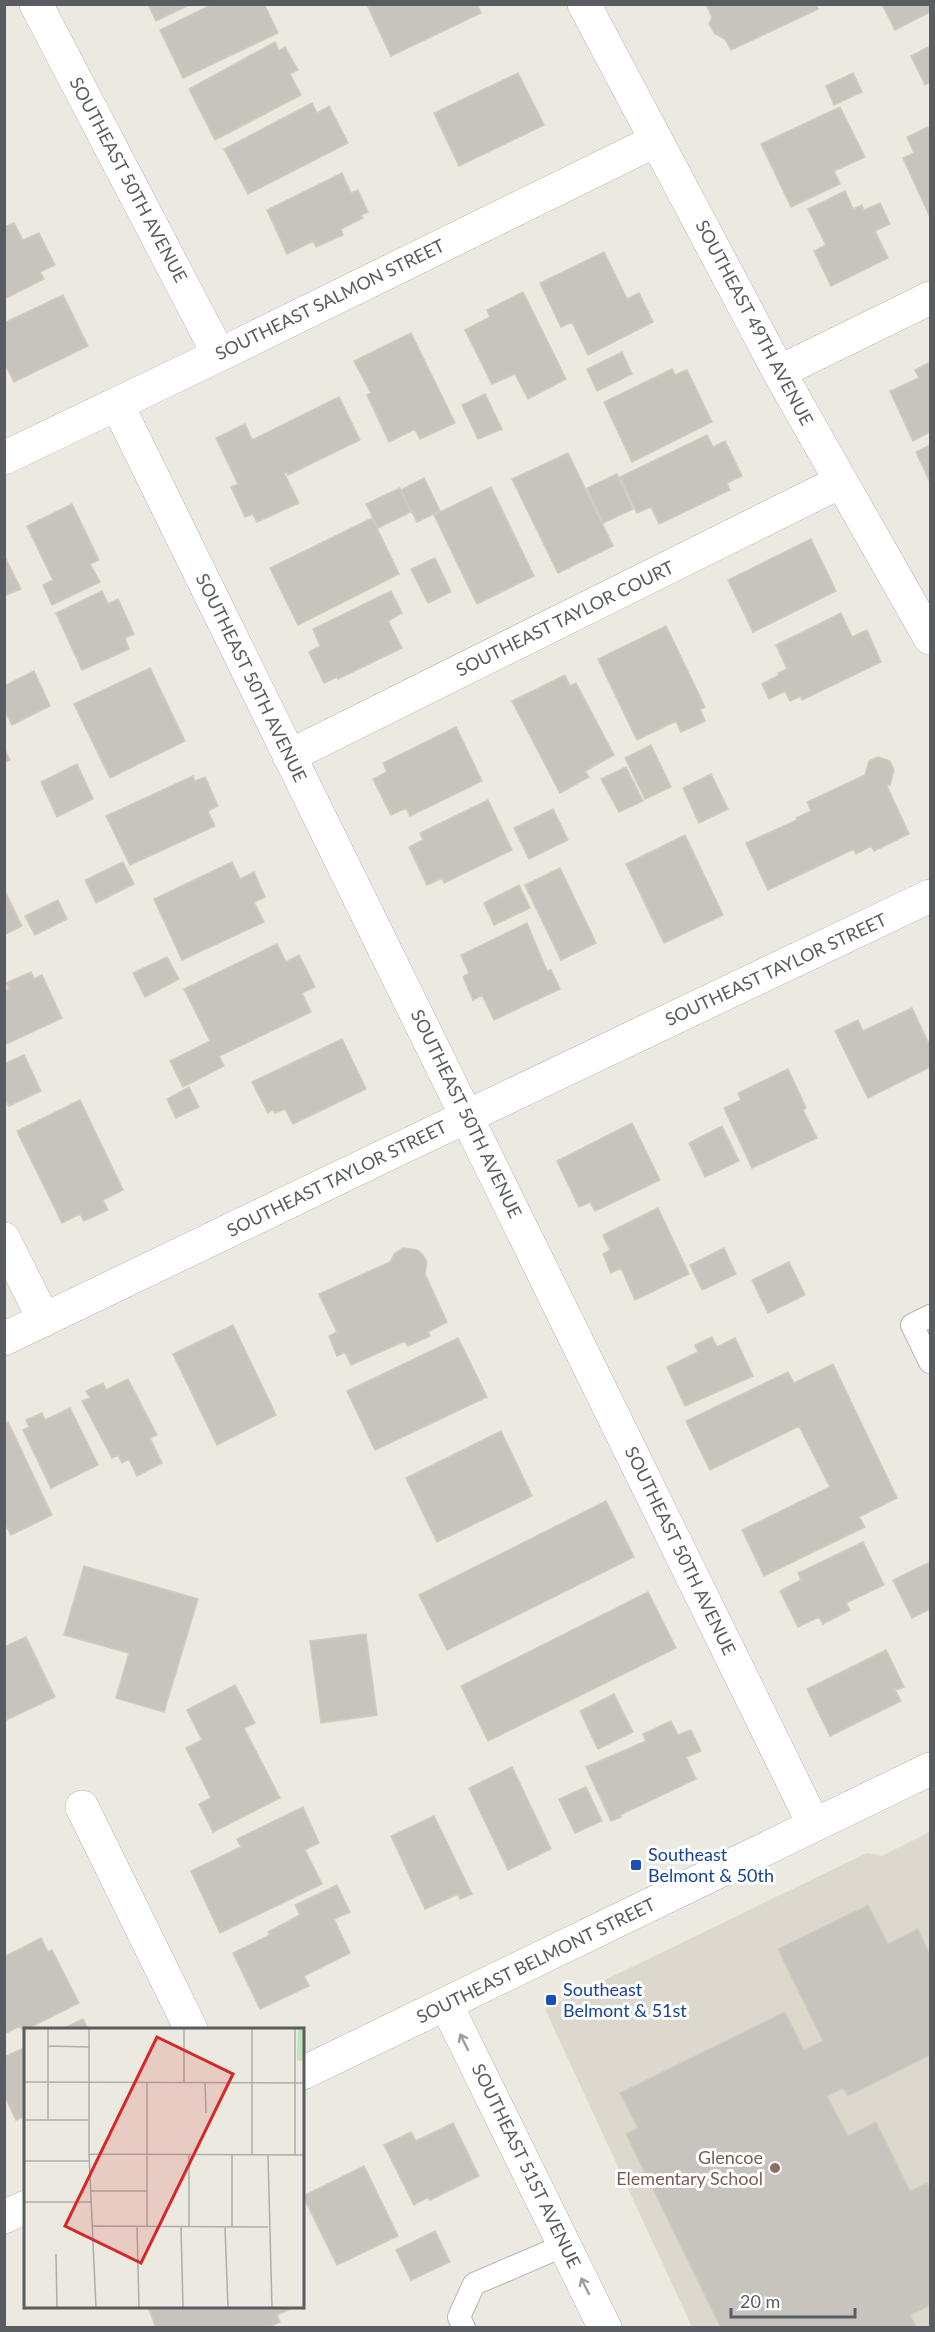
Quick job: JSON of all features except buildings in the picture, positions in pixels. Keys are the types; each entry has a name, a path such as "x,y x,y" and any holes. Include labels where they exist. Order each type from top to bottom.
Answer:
{"street":[{"name":"SOUTHEAST 50TH AVENUE","path":"36,4 219,355"},
{"name":"SOUTHEAST 49TH AVENUE","path":"584,4 779,372 930,638"},
{"name":"SOUTHEAST SALMON STREET","path":"4,458 655,141"},
{"path":"779,372 930,298"},
{"name":"SOUTHEAST 50TH AVENUE","path":"117,404 814,1825"},
{"name":"SOUTHEAST TAYLOR COURT","path":"290,756 840,482"},
{"name":"SOUTHEAST TAYLOR STREET","path":"4,1340 930,896"},
{"path":"4,1239 44,1320"},
{"name":"SOUTHEAST BELMONT STREET","path":"304,2073 930,1769"},
{"path":"82,1807 191,2028"},
{"name":"SOUTHEAST 51ST AVENUE","path":"446,2004 605,2328"},
{"path":"4,2217 24,2208"}],"lane":[{"path":"930,1316 912,1325 930,1362"},
{"path":"461,2322 474,2284 565,2245"}],"shaded area":[{"name":"Glencoe Elementary School","path":"930,1832 930,2327 692,2327 545,2009 867,1853 882,1856"}],"place":[{"name":"Southeast Belmont & 50th","path":"636,1865"},
{"name":"Southeast Belmont & 51st","path":"551,2000"},
{"name":"Glencoe Elementary School","path":"775,2168"}]}
